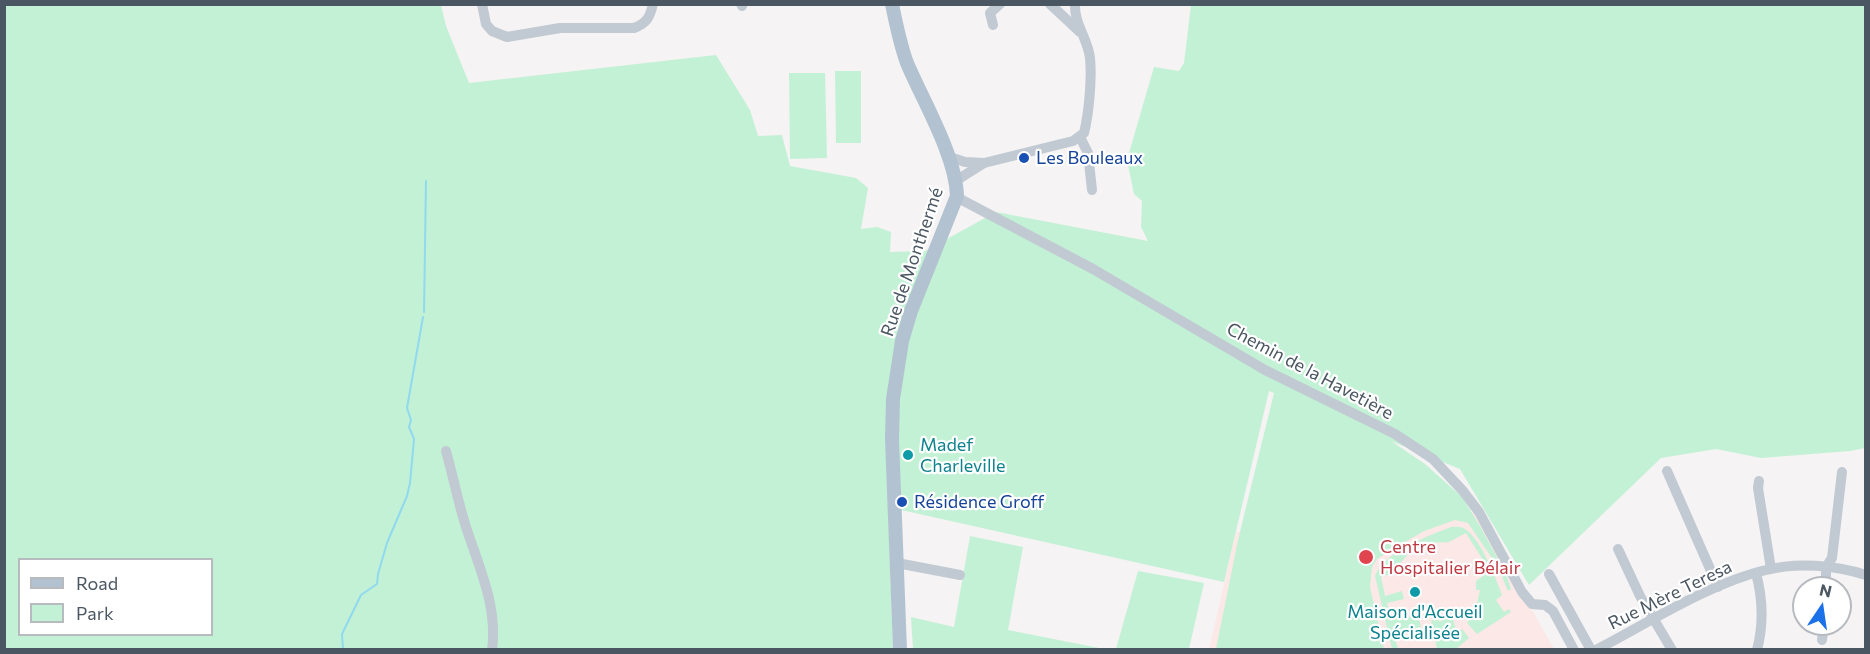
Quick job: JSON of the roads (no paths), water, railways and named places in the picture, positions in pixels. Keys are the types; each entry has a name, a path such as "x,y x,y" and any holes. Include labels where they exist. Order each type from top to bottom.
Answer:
{"main road":[{"name":"Rue de Monthermé","path":"892,4 906,60 957,180 957,196 911,311 902,341 893,399 892,439 900,650"}],"street":[{"path":"482,4 486,24 492,31 507,37 560,28 634,28 650,18 653,4"},
{"path":"993,24 990,13 1000,4"},
{"path":"1050,4 1082,34"},
{"path":"947,156 965,162 984,163 1073,141 1084,133 1088,118 1090,57 1075,15 1075,4"},
{"path":"1080,137 1088,153 1092,190"},
{"path":"957,180 984,163"},
{"name":"Chemin de la Havetière","path":"957,196 1093,269 1265,370 1395,434 1433,459 1463,491 1479,513 1522,591 1532,604 1545,605 1553,611 1574,650"},
{"path":"446,451 465,525 493,616 492,650"},
{"path":"1667,471 1718,587"},
{"path":"1827,576 1827,567 1832,558 1842,472"},
{"path":"1759,481 1758,488 1771,569"},
{"path":"1618,549 1640,596 1672,650"},
{"path":"897,563 960,575"},
{"name":"Rue Mère Teresa","path":"1596,650 1718,587 1756,573 1800,566 1827,567 1866,575"},
{"path":"1756,573 1763,611 1762,631 1757,650"},
{"path":"1549,574 1591,650"},
{"path":"1822,636 1822,640"}],"waterway":[{"path":"424,312 426,181"},
{"path":"343,650 342,634 361,595 377,584 387,543 407,496 414,439 409,427 411,420 407,408 423,317"}],"place":[{"name":"Les Bouleaux","path":"1024,158"},
{"name":"Madef Charleville","path":"908,455"},
{"name":"Résidence Groff","path":"902,502"},
{"name":"Centre Hospitalier Bélair","path":"1366,557"},
{"name":"Maison d'Accueil Spécialisée","path":"1415,592"}]}
